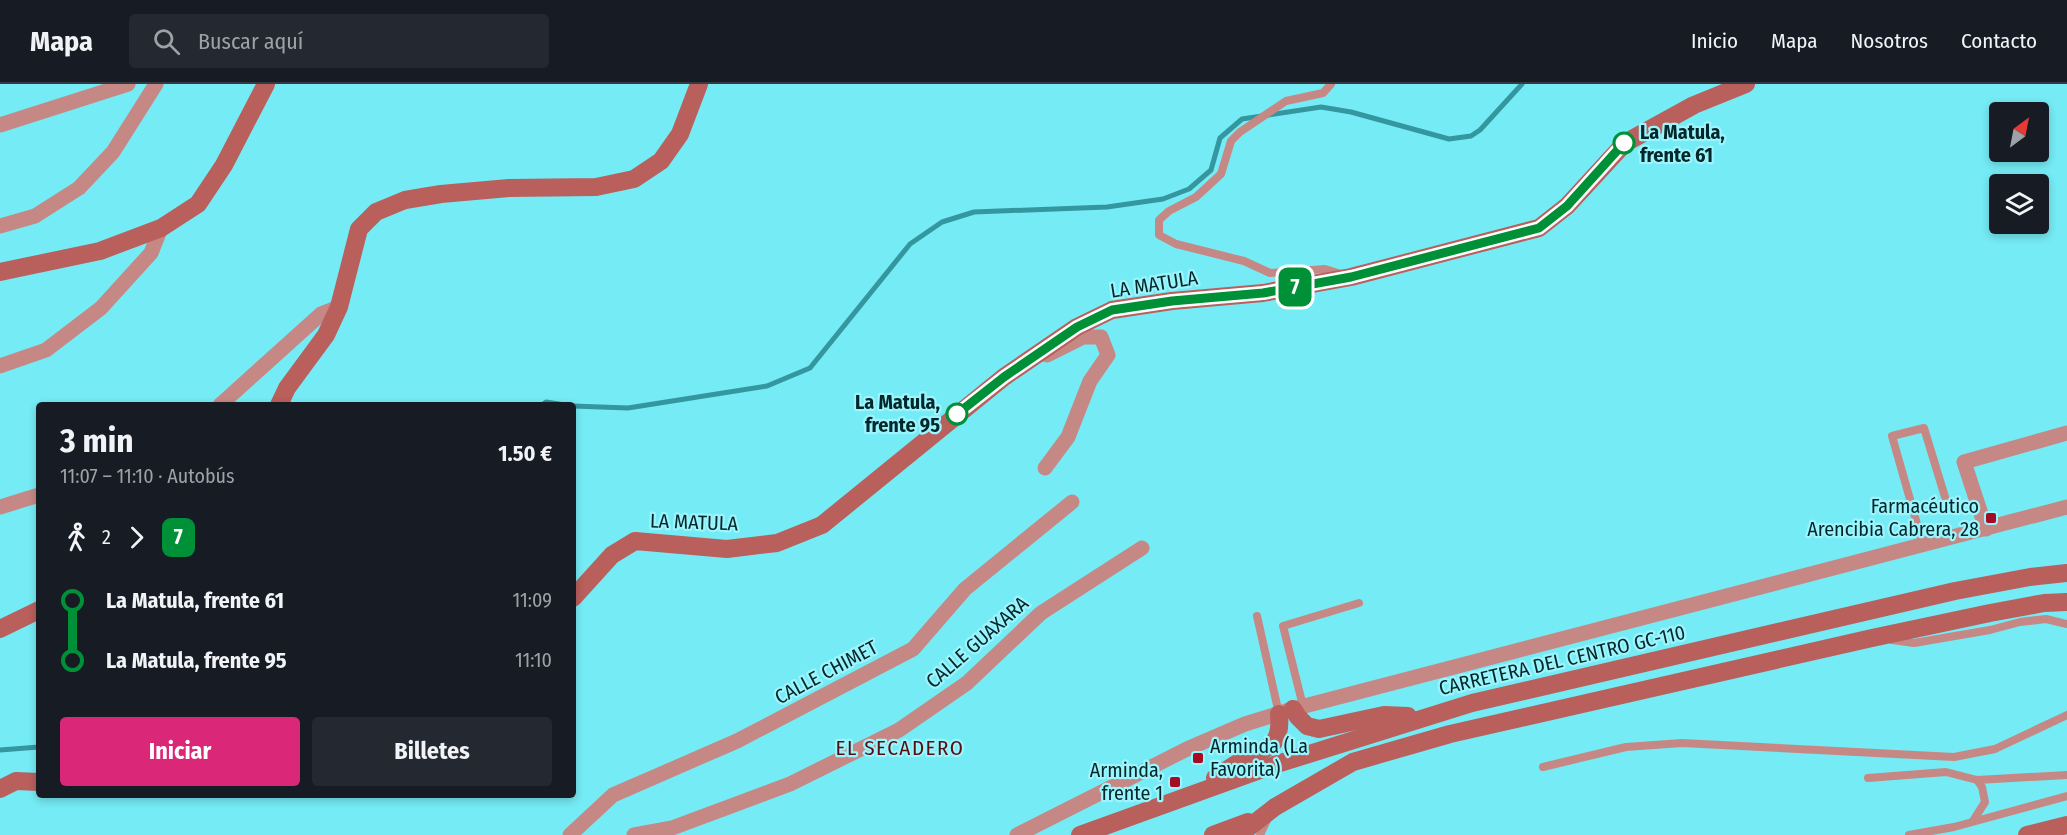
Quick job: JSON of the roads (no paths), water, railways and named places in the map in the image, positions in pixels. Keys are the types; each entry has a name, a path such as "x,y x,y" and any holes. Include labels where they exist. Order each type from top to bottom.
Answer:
{"street":[{"path":"0,124 128,84"},
{"path":"0,226 35,216 79,188 113,152 156,84"},
{"path":"0,273 100,251 161,228 198,204 224,165 258,95 266,84"},
{"path":"280,402 286,388 326,335 339,307 359,229 376,212 405,200 441,194 509,188 596,187 634,179 661,161 680,134 699,84"},
{"name":"LA MATULA","path":"576,595 612,555 635,541 727,549 777,543 822,525 1004,377 1077,327 1112,310 1172,301 1263,293 1351,277 1539,228 1567,206 1624,143 1694,105 1746,84"},
{"path":"0,366 46,350 101,308 151,253 161,228"},
{"path":"223,402 321,314 339,307"},
{"path":"1004,377 1083,337 1101,337 1108,355 1090,381 1068,437 1046,468"},
{"path":"1986,529 1964,462 2067,433"},
{"path":"0,507 36,496"},
{"name":"CALLE CHIMET","path":"570,835 613,795 737,741 913,649 965,590 1072,502"},
{"path":"1017,835 1187,749 1245,724 2067,507"},
{"name":"CALLE GUAXARA","path":"634,835 673,831 790,784 899,730 967,683 1041,613 1142,548"},
{"name":"CARRETERA DEL CENTRO GC-110","path":"1080,835 1277,764 1422,717 1484,700 1955,591 2030,577 2067,573"},
{"path":"1239,835 1353,762 1450,734 1872,638 2044,603 2067,602"},
{"path":"0,629 36,611"},
{"path":"1292,710 1307,726 1319,729 1384,715 1422,717"},
{"path":"1108,835 1192,794 1241,761 1269,748 1277,738 1280,724 1292,710"},
{"path":"0,789 16,781 36,782"},
{"path":"1214,835 1265,820"},
{"path":"2027,835 2067,825"}],"lane":[{"path":"1331,84 1323,93 1286,101 1240,132 1231,141 1221,174 1196,197 1164,215 1159,220 1159,235 1176,244 1244,261 1270,273 1325,269 1351,277"},
{"path":"1923,545 1892,436 1924,428 1945,497"},
{"path":"1292,710 1282,626 1359,603"},
{"path":"1257,616 1292,710"},
{"path":"1872,638 1914,643 2029,621 2046,619 2067,624"},
{"path":"1543,767 1626,747 1682,743 1954,757 1995,749 2067,715"},
{"path":"1868,778 1946,772 1977,780 2067,775"},
{"path":"1973,821 1985,802 1982,787 1977,780"},
{"path":"1909,835 2067,796"}],"waterway":[{"path":"576,406 628,408 767,386 810,368 910,244 942,222 974,212 1107,207 1163,199 1189,189 1211,170 1220,138 1242,119 1321,107 1351,112 1449,139 1471,136 1480,130 1522,84"},
{"path":"0,750 36,747"}],"place":[{"name":"La Matula, frente 61","path":"1624,143"},
{"name":"La Matula, frente 95","path":"957,414"},
{"name":"Farmacéutico Arencibia Cabrera, 28","path":"1991,518"},
{"name":"Arminda (La Favorita)","path":"1198,758"},
{"name":"Arminda, frente 1","path":"1175,782"}],"district":[{"name":"EL SECADERO","path":"900,748"}]}
